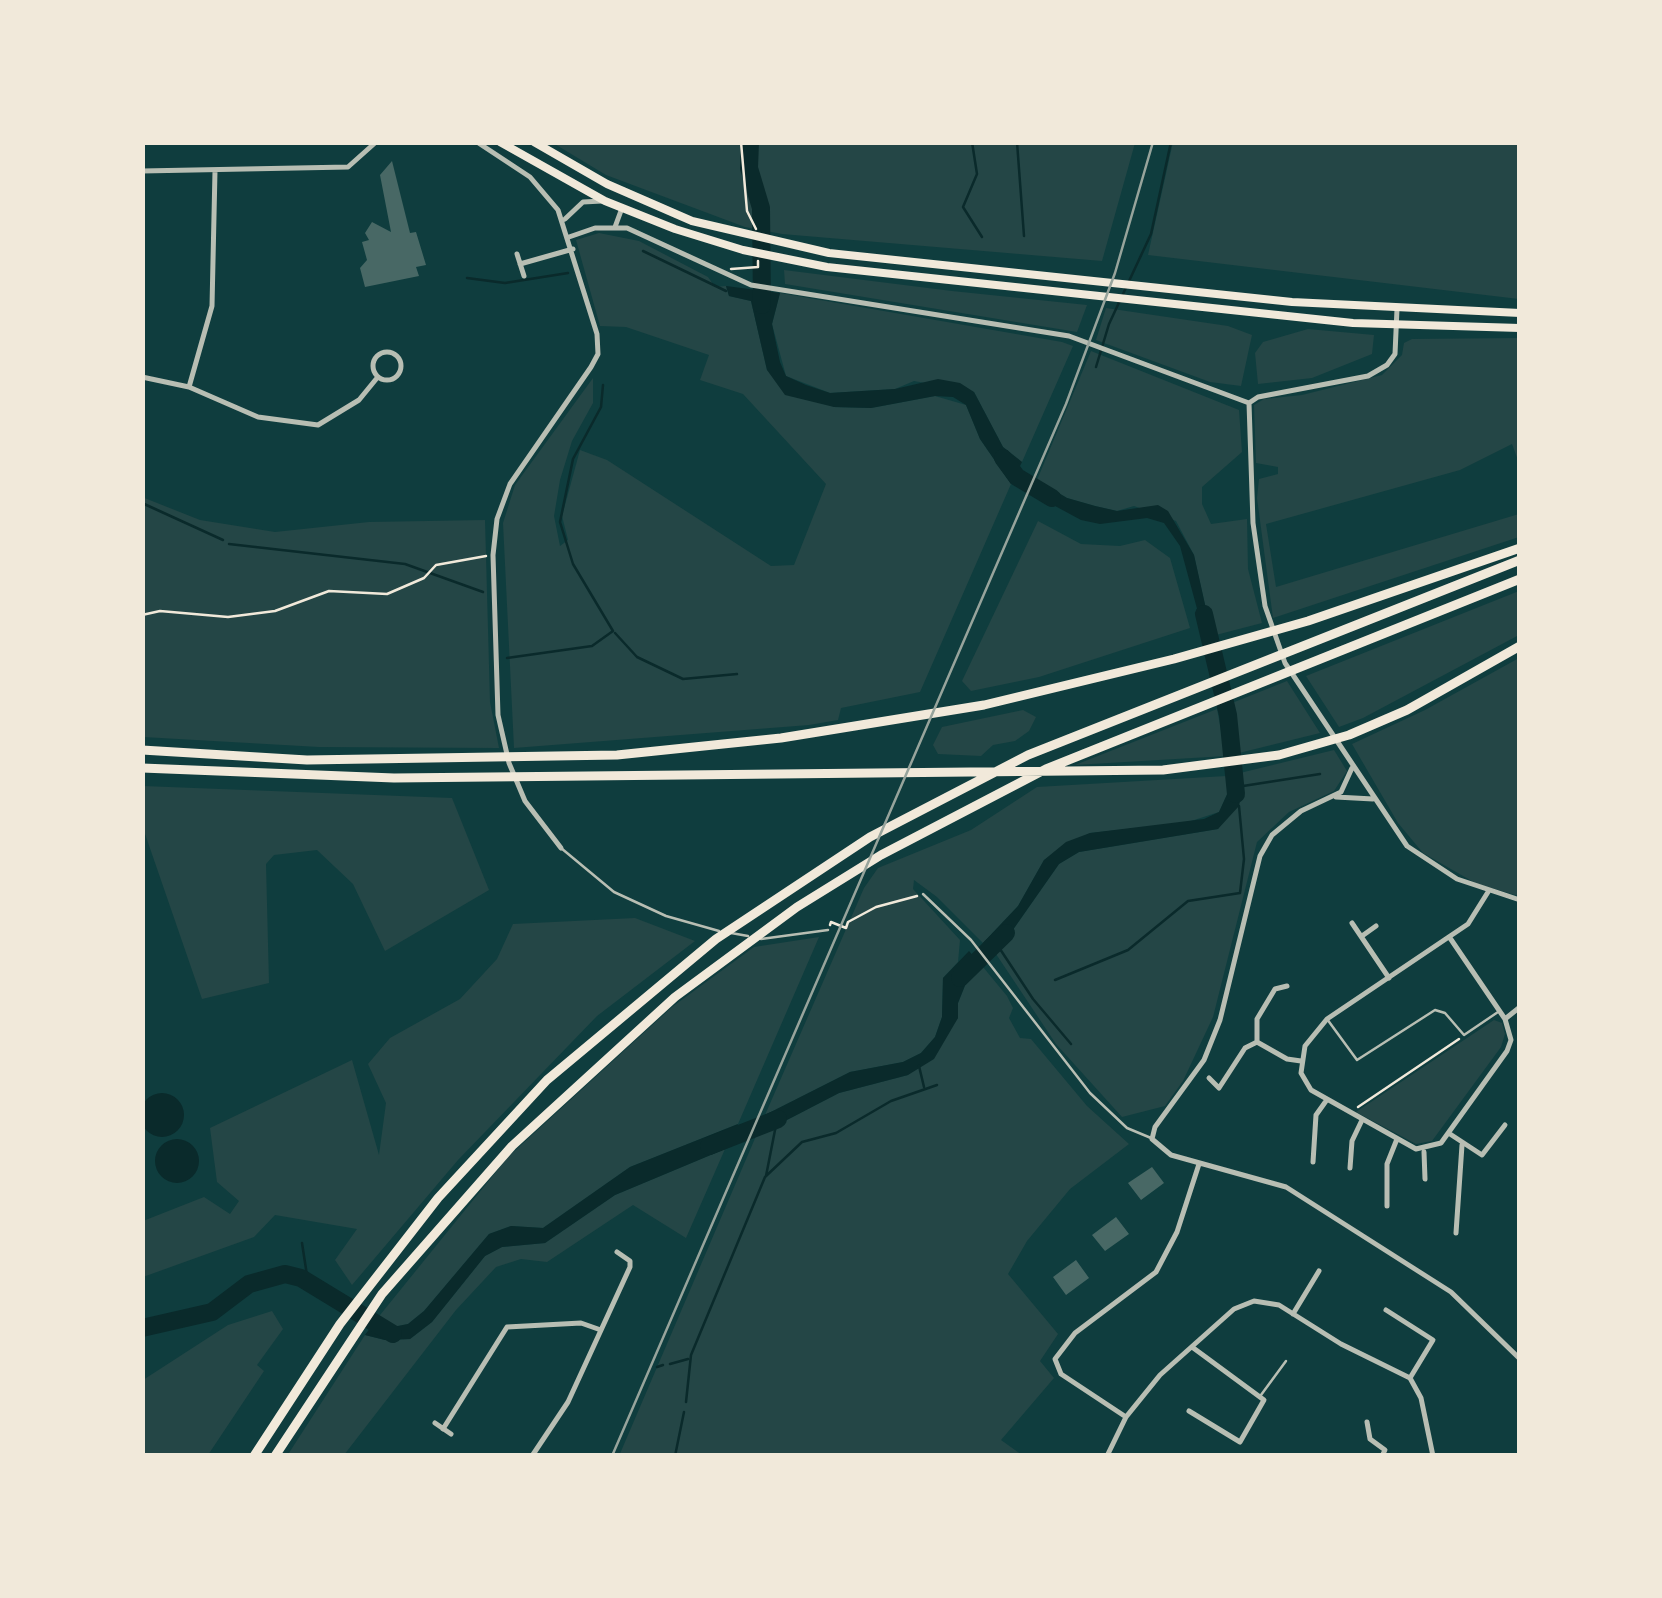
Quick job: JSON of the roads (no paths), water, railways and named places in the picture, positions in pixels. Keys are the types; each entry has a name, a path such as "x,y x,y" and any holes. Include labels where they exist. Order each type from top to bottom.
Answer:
{"highway":[{"path":"500,142 622,208 743,250 780,258 1124,301 1396,325 1520,328"},
{"path":"534,142 607,184 692,221 782,244 947,268 1128,285 1397,309 1520,313"},
{"path":"142,750 307,760 617,756 798,736 984,704 1308,621 1520,548"},
{"path":"254,1456 368,1285 438,1198 520,1108 662,981 785,890 940,798 1028,755 1520,560"},
{"path":"275,1456 382,1294 512,1146 675,997 797,908 953,815 1108,741 1520,579"},
{"path":"142,768 394,778 1163,770 1279,755 1350,735 1407,710 1520,646"}],"street":[{"path":"142,171 348,166 376,142"},
{"path":"477,142 530,177 564,220 597,334 598,354 510,484 497,519 493,555 498,715 509,763 525,802 562,848"},
{"path":"189,388 212,306 215,171"},
{"path":"564,220 583,202 605,200"},
{"path":"615,227 622,208"},
{"path":"569,237 595,228 615,227 639,232 751,285 1069,336 1249,403"},
{"path":"520,264 573,249"},
{"path":"517,254 524,276"},
{"path":"1249,403 1258,397 1368,376 1388,365 1395,354 1397,309"},
{"path":"142,377 189,388 258,417 318,424 359,400 377,378 396,375 399,356 388,351 379,354 374,360 377,378"},
{"path":"1249,403 1252,523 1266,606 1285,664 1373,799 1417,855 1488,892 1520,900"},
{"path":"1334,797 1352,768"},
{"path":"1373,799 1334,797 1301,811 1272,835 1260,856 1220,1020 1204,1060 1155,1126 1152,1138 1158,1148 1171,1155 1286,1187 1451,1292 1520,1358"},
{"path":"1450,938 1505,1019 1511,1040 1508,1052 1449,1133 1441,1143 1424,1150 1326,1100 1304,1082 1301,1061 1309,1036 1327,1019 1450,938 1477,914 1488,892"},
{"path":"1352,923 1389,978"},
{"path":"1362,936 1376,926"},
{"path":"1268,978 1275,988"},
{"path":"1275,988 1287,986"},
{"path":"1257,1042 1255,1025 1275,988"},
{"path":"1505,1019 1520,1007"},
{"path":"1257,1042 1286,1060 1301,1061"},
{"path":"1210,1098 1246,1048 1257,1042"},
{"path":"1209,1078 1219,1088"},
{"path":"1313,1162 1316,1116 1326,1100"},
{"path":"1350,1168 1352,1141 1362,1120"},
{"path":"1449,1133 1482,1155 1505,1125"},
{"path":"1387,1206 1387,1164 1396,1139"},
{"path":"1456,1233 1462,1145"},
{"path":"1424,1150 1424,1178"},
{"path":"1126,1417 1061,1374 1055,1359 1075,1332 1156,1272 1178,1232 1199,1163"},
{"path":"532,1456 568,1402 598,1329 630,1267 630,1261 617,1252"},
{"path":"1293,1314 1319,1271"},
{"path":"1107,1456 1126,1417 1160,1375 1244,1304 1269,1302 1410,1378 1421,1398 1433,1456"},
{"path":"1386,1310 1432,1340 1410,1378"},
{"path":"443,1429 507,1326 581,1323 598,1329"},
{"path":"1189,1411 1240,1442 1262,1406 1261,1396 1192,1347"},
{"path":"1366,1422 1370,1439 1385,1450 1382,1456"},
{"path":"435,1423 451,1434"}],"lane":[{"path":"562,848 614,892 703,928 766,940 828,930"},
{"path":"924,894 992,964 1022,1010 1090,1094 1127,1128 1152,1138"},
{"path":"1327,1019 1356,1060 1434,1010 1444,1012 1464,1036 1499,1011"},
{"path":"1261,1396 1286,1361"}],"waterway":[{"path":"750,142 749,168 761,208 762,305"},
{"path":"972,142 977,174 963,207 982,237"},
{"path":"1017,142 1024,236"},
{"path":"1096,367 1109,324 1151,234 1171,142"},
{"path":"643,251 726,291"},
{"path":"467,278 505,283 568,273"},
{"path":"507,658 592,646 613,631 573,564 560,522 573,459 601,407 603,385"},
{"path":"1003,458 1017,477 1052,498"},
{"path":"142,503 223,540"},
{"path":"229,544 405,564 483,592"},
{"path":"1204,614 1228,715 1236,794"},
{"path":"615,633 637,657 683,679 737,674"},
{"path":"1243,786 1320,774"},
{"path":"1055,980 1128,950 1188,901 1240,893 1244,859 1239,806"},
{"path":"960,978 1006,933"},
{"path":"1000,949 1033,999 1071,1044"},
{"path":"919,1066 924,1087"},
{"path":"686,1402 691,1355 765,1177 802,1142 836,1133 891,1101 937,1085"},
{"path":"709,1146 778,1119"},
{"path":"766,1176 776,1125"},
{"path":"302,1243 308,1282"},
{"path":"142,1328 212,1312 249,1284 285,1274 301,1278 393,1334"},
{"path":"670,1364 688,1359"},
{"path":"657,1367 663,1365"},
{"path":"675,1456 684,1412"}],"railway":[{"path":"612,1456 1066,404 1115,273 1153,142"}]}
